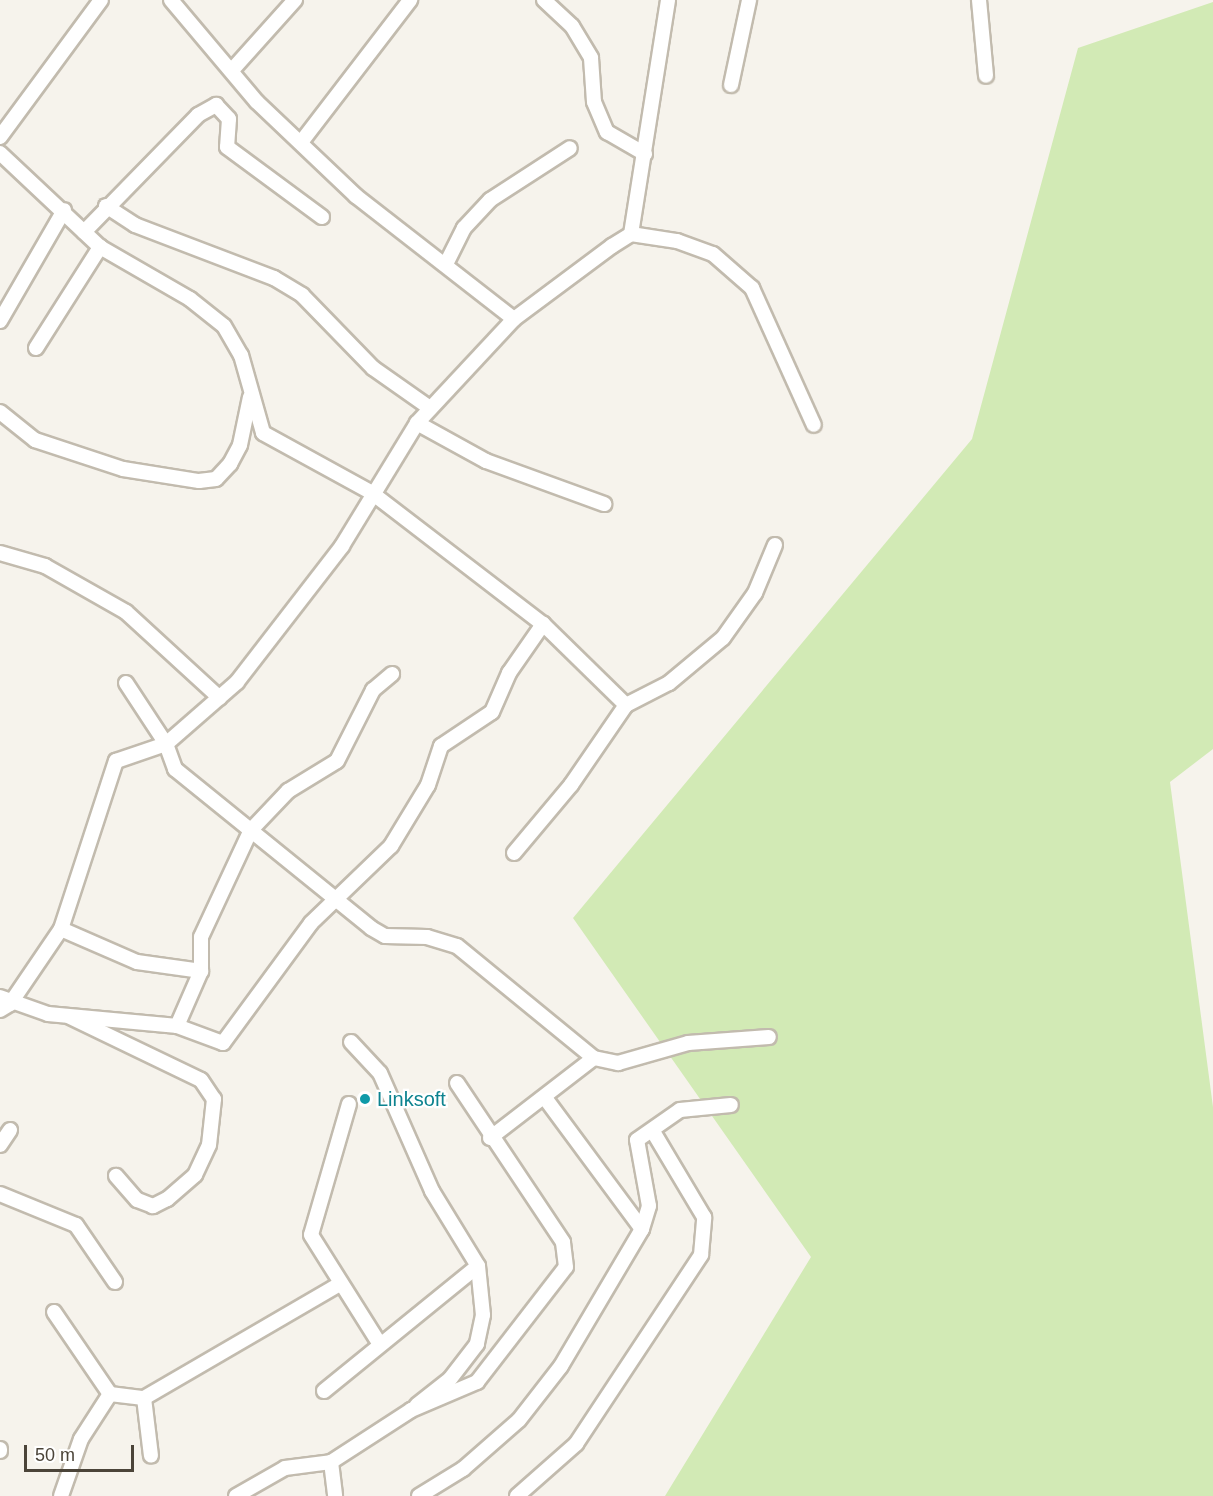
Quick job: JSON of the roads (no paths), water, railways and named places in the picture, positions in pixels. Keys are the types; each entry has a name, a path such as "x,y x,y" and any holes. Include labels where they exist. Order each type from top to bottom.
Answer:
{"street":[{"path":"0,137 101,0"},
{"path":"171,0 232,69 257,102 302,141 356,196 514,319"},
{"path":"232,69 295,0"},
{"path":"302,141 410,0"},
{"path":"544,0 572,26 591,58 594,102 608,132 645,154"},
{"path":"543,624 509,673 492,712 441,746 428,785 391,846 337,895 283,957 223,1043 177,1026 68,1016 3,1004 61,929 116,761 166,744 220,698 342,546 372,493 417,423 430,408 514,319 631,234 668,0"},
{"path":"731,85 749,0"},
{"path":"979,0 986,76"},
{"path":"84,232 106,206 198,115 216,105 229,119 226,147 322,217"},
{"path":"446,264 464,228 490,200 570,148"},
{"path":"0,153 64,210 100,247 190,298 224,326 241,355 250,395 263,433 372,493 543,624 626,705"},
{"path":"106,206 135,225 224,255 302,295 373,368 430,408"},
{"path":"0,321 64,210"},
{"path":"631,234 713,254 752,288 814,425"},
{"path":"36,348 100,247"},
{"path":"0,412 35,440 123,470 199,481 216,479 230,464 240,445 250,395"},
{"path":"417,423 486,461 604,504"},
{"path":"514,853 571,785 626,705 669,683 723,638 755,593 775,545"},
{"path":"0,553 45,566 126,612 220,698"},
{"path":"177,1026 201,971 201,937 251,830 288,791 337,761 373,690 392,674"},
{"path":"126,683 166,744 175,769 251,830 337,895 386,936 427,937 457,946 594,1058 618,1063 688,1043 769,1037"},
{"path":"61,929 137,962 201,971"},
{"path":"68,1016 201,1080 214,1099 204,1155 195,1174 167,1199 153,1206 137,1200 116,1176"},
{"path":"236,1496 285,1468 331,1462 411,1410 450,1379 477,1344 483,1315 478,1266 432,1191 380,1074 351,1042"},
{"path":"490,1138 545,1098 594,1058"},
{"path":"411,1410 477,1382 566,1267 563,1242 490,1138 457,1083"},
{"path":"545,1098 642,1229"},
{"path":"350,1104 311,1235 379,1343"},
{"path":"419,1496 463,1469 519,1420 561,1366 642,1229 649,1206 636,1145 654,1133 680,1110 731,1105"},
{"path":"0,1145 10,1130"},
{"path":"517,1496 576,1444 701,1255 704,1217 654,1133"},
{"path":"0,1194 76,1225 115,1282"},
{"path":"324,1391 379,1343 478,1266"},
{"path":"54,1312 110,1394 144,1398 340,1284"},
{"path":"61,1496 81,1439 110,1394"},
{"path":"144,1398 151,1456"},
{"path":"331,1462 335,1496"}],"place":[{"name":"Linksoft","path":"365,1099"}]}
